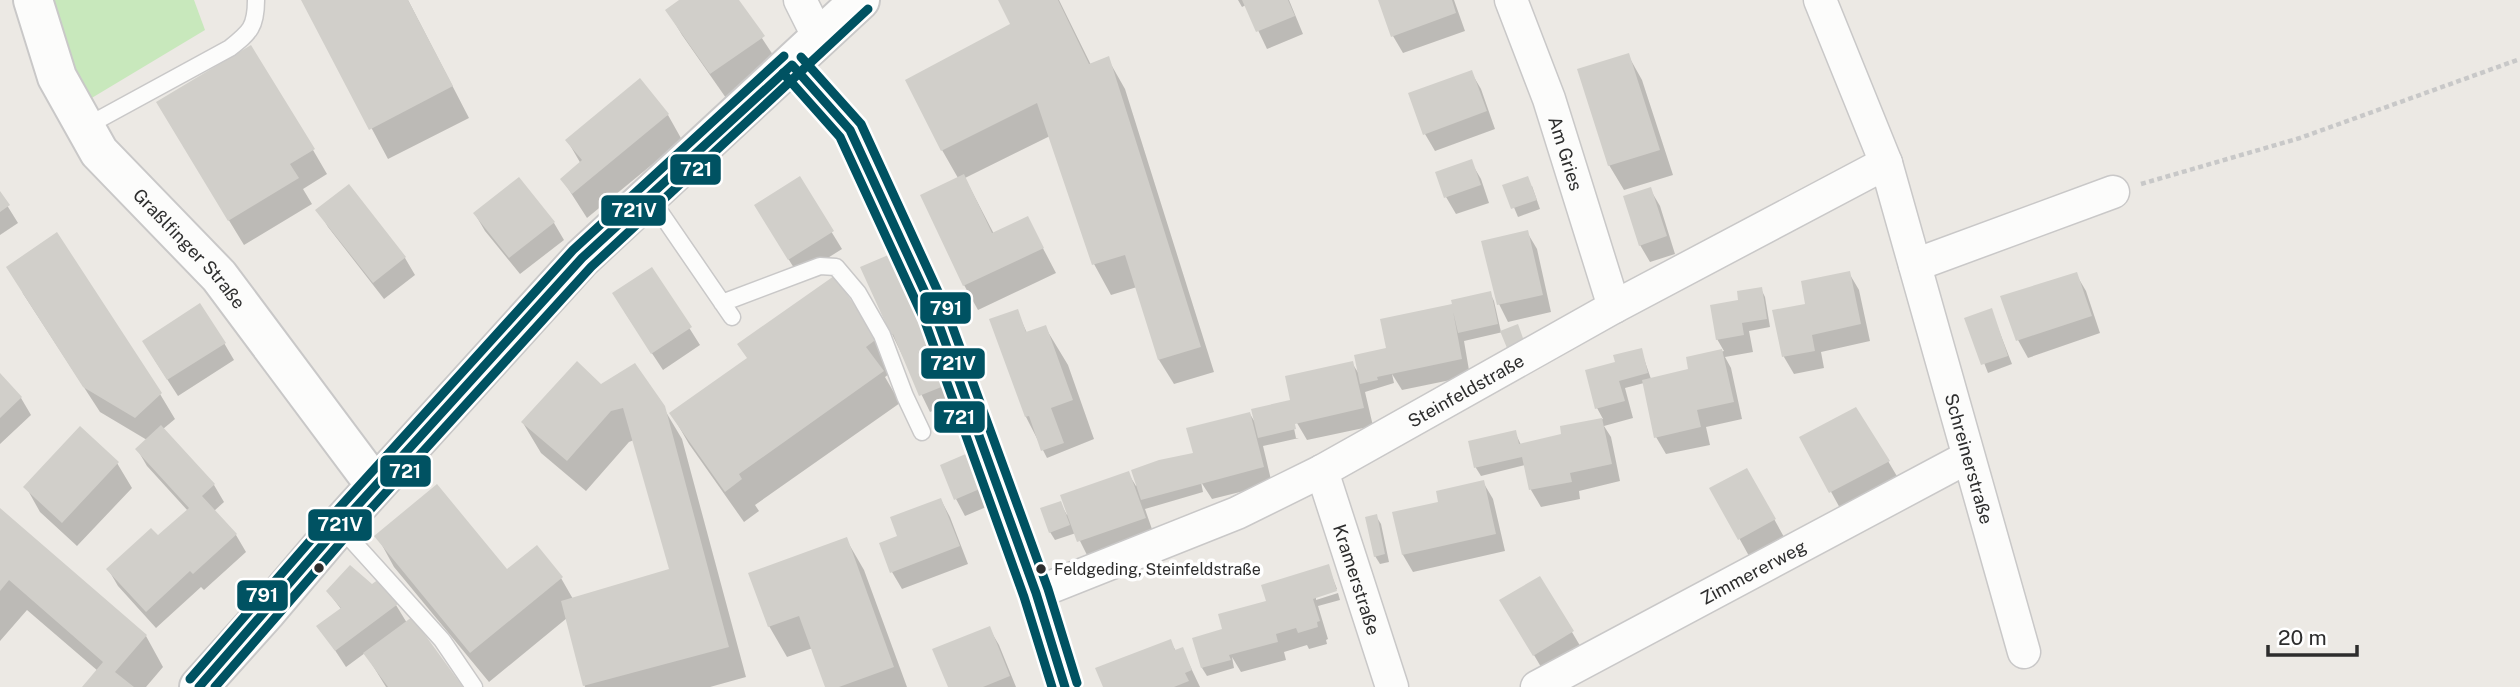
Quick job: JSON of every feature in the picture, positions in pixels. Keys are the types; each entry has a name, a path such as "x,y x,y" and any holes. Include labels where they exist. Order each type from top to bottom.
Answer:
{"street":[{"name":"Graßlfinger Straße","path":"33,0 57,77 99,152 219,276 375,485"},
{"path":"800,0 819,38"},
{"path":"199,687 375,485 582,258 859,0"},
{"name":"Am Gries","path":"1511,0 1549,99 1614,307"},
{"name":"Schreinerstraße","path":"1820,0 1886,163 2024,652"},
{"path":"792,65 850,130 930,302 969,401 1036,593 1065,687"},
{"name":"Steinfeldstraße","path":"1036,593 1237,513 1322,471 1614,307 1886,163"},
{"path":"1915,265 2113,192"},
{"name":"Zimmererweg","path":"1537,687 1968,457"},
{"name":"Kramerstraße","path":"1322,471 1392,687"}],"lane":[{"path":"85,127 230,47 249,33 256,18 256,0"},
{"path":"649,196 732,317"},
{"path":"722,303 820,266 836,267 858,293 882,335 922,432"},
{"path":"339,526 442,640 474,687"}],"path":[{"path":"2113,192 2300,138 2520,59"}],"green space":[{"path":"53,0 194,0 205,30 90,99 70,59"}],"building":[{"path":"301,0 408,0 453,86 369,130"},
{"path":"679,0 739,0 765,36 710,74 665,10"},
{"path":"998,0 1058,0 1089,64 1109,56 1201,347 1158,360 1125,255 1092,265 1037,103 941,151 905,80 1010,24"},
{"path":"1242,0 1288,0 1295,16 1256,32"},
{"path":"1378,0 1452,0 1456,13 1391,37"},
{"path":"251,45 315,149 290,164 299,178 228,221 156,102"},
{"path":"1629,53 1660,150 1608,166 1577,69"},
{"path":"1472,70 1487,111 1423,135 1408,93"},
{"path":"640,78 669,114 572,194 560,179 582,160 565,140"},
{"path":"1472,159 1481,185 1444,198 1435,172"},
{"path":"964,174 992,233 1028,216 1044,248 963,286 920,195"},
{"path":"800,176 834,231 788,260 754,205"},
{"path":"1528,176 1537,200 1511,209 1502,185"},
{"path":"519,177 555,222 509,258 473,213"},
{"path":"349,184 406,257 373,283 315,210"},
{"path":"1651,187 1667,236 1639,246 1623,196"},
{"path":"0,191 10,205 0,212"},
{"path":"1528,230 1543,295 1497,305 1481,241"},
{"path":"57,232 162,393 135,418 83,387 6,267"},
{"path":"893,253 949,384 919,396 893,334 891,335 860,267"},
{"path":"652,267 692,327 651,354 612,293"},
{"path":"1850,271 1861,324 1812,335 1815,351 1782,357 1772,310 1805,304 1801,281"},
{"path":"2077,272 2092,316 2016,341 2000,296"},
{"path":"834,276 878,338 866,347 884,371 739,474 742,479 725,492 669,413 747,358 737,344"},
{"path":"1762,287 1767,319 1742,323 1744,335 1716,340 1710,305 1738,300 1737,291"},
{"path":"1491,291 1498,324 1458,333 1453,311 1462,359 1377,377 1378,380 1360,384 1354,355 1386,348 1380,319 1452,304 1451,300"},
{"path":"200,303 226,343 167,380 142,341"},
{"path":"1992,308 2008,356 1981,365 1964,318"},
{"path":"1018,309 1026,332 1046,325 1073,400 1051,408 1064,443 1041,451 1029,416 1025,417 989,319"},
{"path":"1518,324 1524,341 1507,348 1500,331"},
{"path":"1642,348 1648,373 1619,381 1625,401 1595,409 1585,370 1615,362 1613,355"},
{"path":"1722,349 1734,402 1697,410 1701,427 1654,438 1642,380 1688,369 1686,357"},
{"path":"577,361 601,384 635,363 665,406 729,647 583,686 561,601 669,569 623,408 611,411 567,461 521,422"},
{"path":"1353,361 1364,408 1295,424 1296,429 1258,438 1251,409 1290,400 1285,376"},
{"path":"0,373 22,397 0,418"},
{"path":"1856,407 1890,461 1829,493 1799,437"},
{"path":"1250,412 1264,467 1141,500 1131,470 1159,460 1193,453 1186,428"},
{"path":"1602,418 1612,464 1570,473 1572,482 1529,490 1522,457 1474,468 1468,441 1516,430 1519,444 1561,434 1560,426"},
{"path":"161,425 215,484 202,496 237,534 193,574 190,571 146,612 106,569 151,528 158,535 189,508 135,449"},
{"path":"80,426 119,462 62,523 23,487"},
{"path":"968,453 982,488 954,500 940,465"},
{"path":"1747,468 1776,519 1738,540 1709,488"},
{"path":"1129,471 1146,518 1077,542 1060,495"},
{"path":"1484,480 1496,534 1402,555 1392,512 1438,502 1436,491"},
{"path":"437,484 507,569 537,545 563,577 470,653 374,536"},
{"path":"941,498 960,546 890,573 879,543 897,536 890,517"},
{"path":"1061,501 1070,525 1049,533 1040,508"},
{"path":"0,508 147,635 115,672 134,687 82,687 103,662 9,580 0,591"},
{"path":"1377,514 1385,554 1374,557 1365,517"},
{"path":"847,537 894,667 839,687 825,687 799,616 768,627 748,573"},
{"path":"1329,564 1337,591 1313,599 1320,621 1317,622 1318,627 1298,633 1296,628 1276,634 1278,642 1229,655 1231,660 1201,668 1192,638 1222,629 1218,614 1266,601 1261,585"},
{"path":"350,565 372,584 379,579 398,604 335,651 316,626 341,608 326,591"},
{"path":"1540,576 1574,631 1533,656 1499,600"},
{"path":"412,617 463,687 388,687 363,653"},
{"path":"990,626 1010,676 983,687 948,687 932,649"},
{"path":"1171,639 1175,650 1183,647 1192,670 1185,673 1189,681 1174,687 1103,687 1095,668"}],"transit line":[{"name":"721","path":"215,687 348,534 591,267 868,9"},
{"name":"791","path":"190,679 330,518 573,250 784,56"},
{"name":"791","path":"801,57 861,124 946,309 1048,589 1077,683"},
{"name":"721V","path":"792,65 850,130 935,314 1036,593 1065,687"},
{"name":"721V","path":"199,687 339,526 582,258 792,65"},
{"name":"721","path":"783,73 840,137 924,319 1024,597 1052,687"}],"place":[{"name":"Feldgeding, Steinfeldstraße","path":"1041,569"}]}
